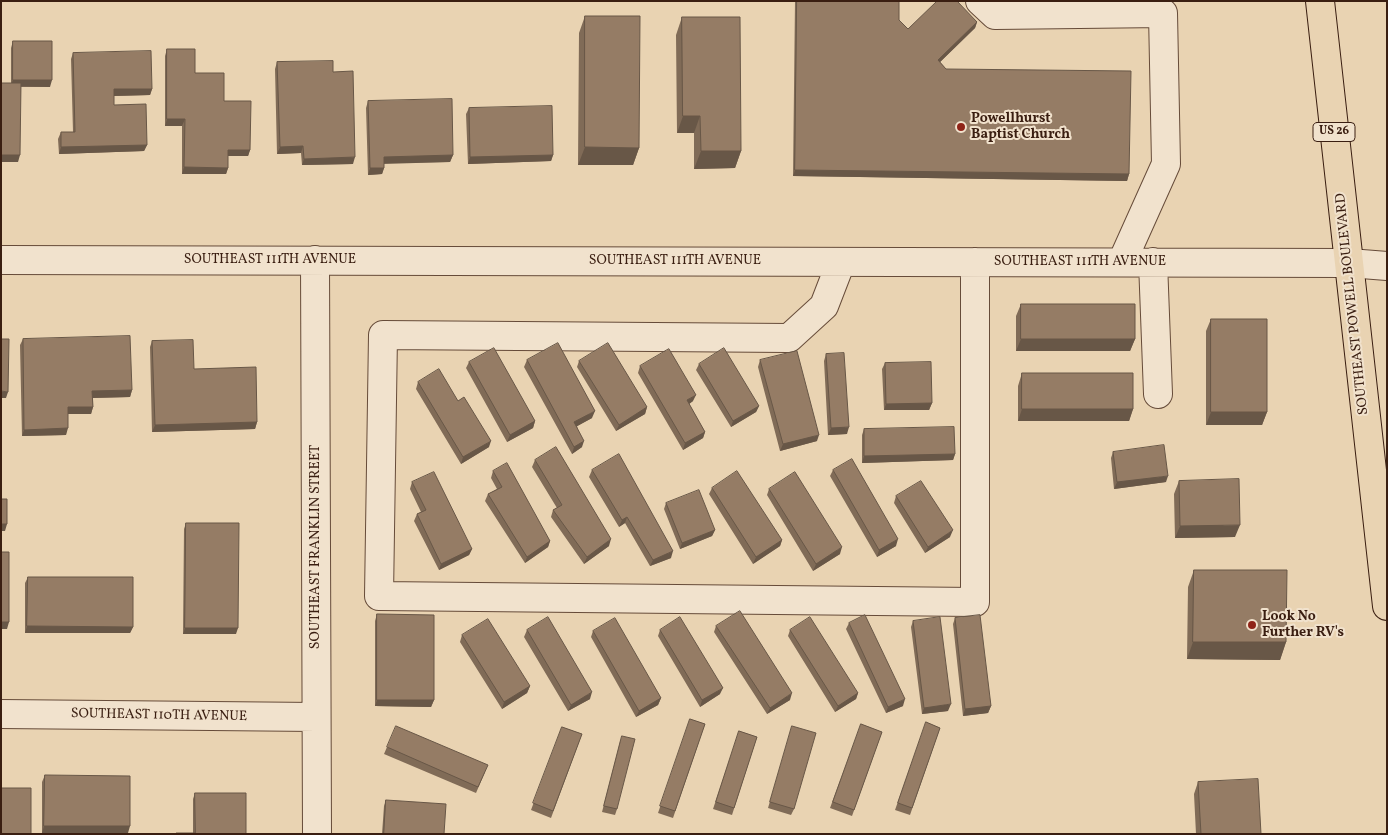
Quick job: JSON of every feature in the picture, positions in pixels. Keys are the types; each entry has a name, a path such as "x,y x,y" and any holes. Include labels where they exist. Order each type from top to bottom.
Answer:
{"main road":[{"name":"SOUTHEAST POWELL BOULEVARD","path":"1320,1 1387,606"}],"street":[{"path":"980,1 995,15 1163,7 1166,164 1122,262"},
{"name":"SOUTHEAST 111TH AVENUE","path":"1,260 1153,262 1348,263 1387,266"},
{"name":"SOUTHEAST FRANKLIN STREET","path":"314,260 317,834"},
{"path":"841,262 824,306 789,338 383,335 379,596 975,602 975,262"},
{"path":"1153,262 1158,394"},
{"name":"SOUTHEAST 110TH AVENUE","path":"1,714 316,717"}],"building":[{"name":"Powellhurst Baptist Church","path":"797,1 899,1 899,20 908,29 937,1 957,1 977,22 938,60 946,69 1131,71 1129,174 795,170"},
{"path":"585,16 640,16 639,148 585,147"},
{"path":"682,17 740,17 741,151 701,151 700,116 683,116"},
{"path":"13,41 52,41 52,80 13,80"},
{"path":"167,49 195,49 195,73 224,73 224,101 251,101 250,150 228,150 228,168 184,167 185,119 167,119"},
{"path":"151,51 152,89 114,89 114,105 146,104 147,145 61,147 61,132 75,132 73,53"},
{"path":"333,61 333,72 353,71 355,157 304,159 303,146 280,147 277,62"},
{"path":"1,83 21,83 20,155 1,155"},
{"path":"452,99 453,155 384,157 384,168 370,168 368,101"},
{"path":"552,106 553,155 470,157 469,108"},
{"path":"1021,304 1135,304 1135,339 1021,339"},
{"path":"1211,319 1267,319 1267,412 1211,412"},
{"path":"130,336 132,390 92,391 93,407 68,407 68,428 24,430 23,339"},
{"path":"1,339 9,339 8,392 1,391"},
{"path":"193,340 194,369 256,367 257,422 155,425 152,341"},
{"path":"558,343 595,411 574,422 584,441 574,447 527,360"},
{"path":"608,343 647,407 619,425 579,361"},
{"path":"494,348 535,421 510,435 469,362"},
{"path":"724,348 759,406 733,421 699,364"},
{"path":"669,349 696,395 687,400 705,432 685,443 640,366"},
{"path":"797,351 819,435 783,444 760,360"},
{"path":"844,353 849,427 831,428 826,354"},
{"path":"931,362 932,403 886,404 885,363"},
{"path":"439,369 458,401 464,397 491,441 463,457 418,382"},
{"path":"1022,373 1133,373 1133,409 1022,409"},
{"path":"954,427 955,454 864,456 864,429"},
{"path":"1164,445 1168,476 1117,482 1113,452"},
{"path":"556,447 611,539 587,557 553,510 562,505 535,460"},
{"path":"619,454 673,551 653,560 627,517 622,520 592,470"},
{"path":"852,459 898,539 879,550 833,470"},
{"path":"507,463 550,541 527,557 488,494 502,487 493,471"},
{"path":"737,471 782,540 756,557 712,488"},
{"path":"434,472 472,549 441,564 417,514 426,510 412,482"},
{"path":"795,472 842,547 816,564 769,489"},
{"path":"1239,479 1240,525 1180,526 1179,481"},
{"path":"921,481 953,530 928,547 896,496"},
{"path":"699,490 715,530 682,543 666,503"},
{"path":"1,499 7,499 7,524 1,524"},
{"path":"186,523 239,523 238,628 185,628"},
{"path":"1,552 9,552 9,622 1,622"},
{"path":"1194,570 1287,570 1286,642 1193,642"},
{"path":"28,577 133,577 133,627 27,626"},
{"path":"740,611 792,693 770,708 716,626"},
{"path":"377,614 434,615 434,700 377,700"},
{"path":"865,615 905,699 888,707 849,623"},
{"path":"980,615 991,706 965,709 955,618"},
{"path":"548,617 592,692 571,705 527,630"},
{"path":"680,617 723,688 702,700 660,630"},
{"path":"810,617 858,693 838,706 790,630"},
{"path":"940,617 951,704 924,708 913,621"},
{"path":"615,618 661,698 639,711 593,631"},
{"path":"488,619 530,686 504,702 462,635"},
{"path":"690,719 705,724 675,811 660,806"},
{"path":"926,722 940,728 912,808 898,803"},
{"path":"861,724 882,732 854,810 833,802"},
{"path":"396,726 488,765 478,787 387,747"},
{"path":"792,726 816,733 794,809 770,802"},
{"path":"562,727 582,734 553,811 533,803"},
{"path":"739,731 757,737 734,808 716,802"},
{"path":"622,736 635,739 617,809 604,806"},
{"path":"45,775 130,776 130,826 44,826"},
{"path":"1258,779 1261,834 1201,834 1198,782"},
{"path":"1,788 31,788 31,834 1,834"},
{"path":"195,793 246,793 246,834 176,834 195,833"},
{"path":"386,800 446,804 444,834 384,834"}],"place":[{"name":"Powellhurst Baptist Church","path":"961,127"},
{"name":"Look No Further RV's","path":"1252,625"}]}
